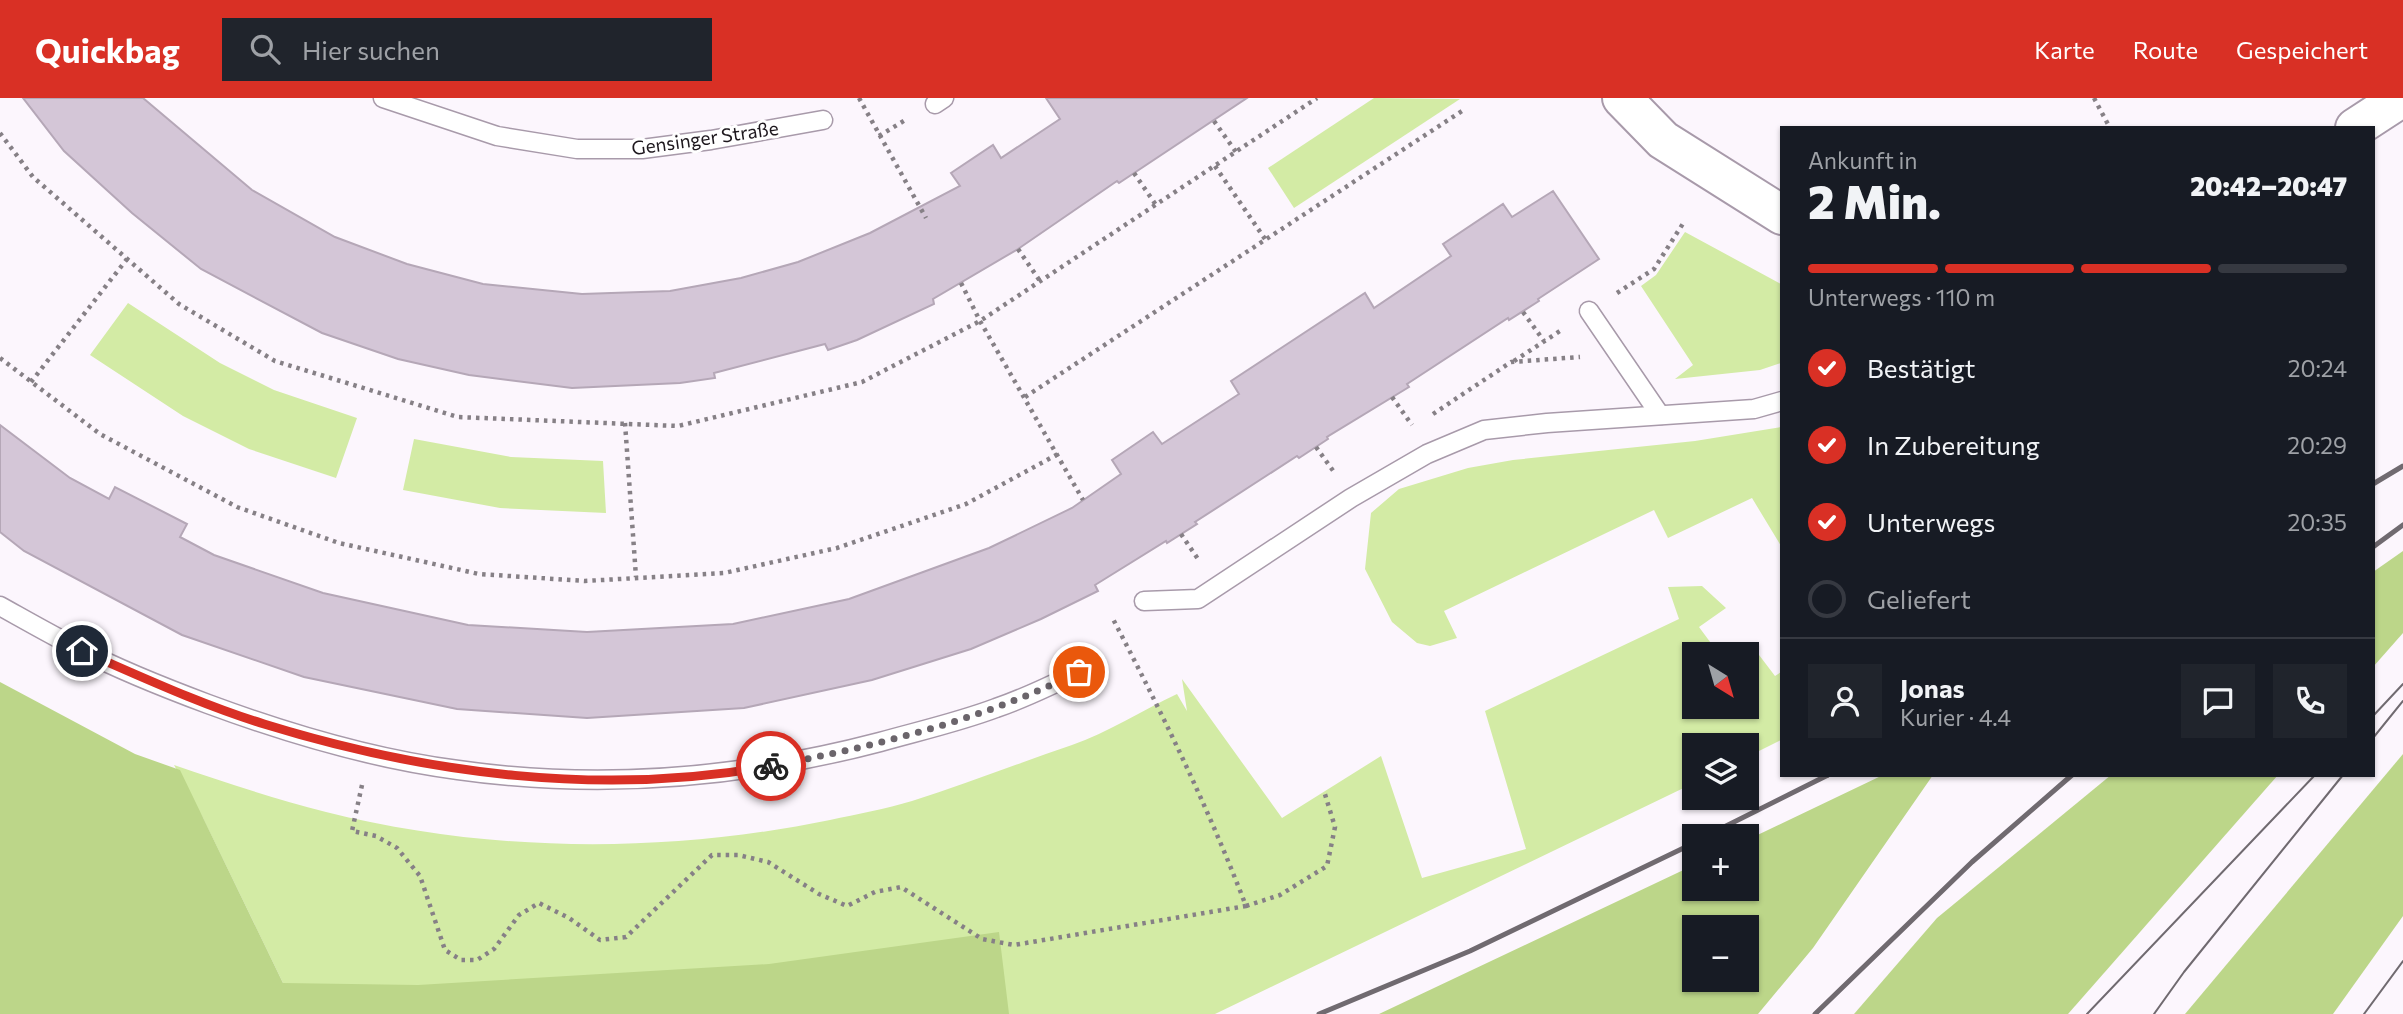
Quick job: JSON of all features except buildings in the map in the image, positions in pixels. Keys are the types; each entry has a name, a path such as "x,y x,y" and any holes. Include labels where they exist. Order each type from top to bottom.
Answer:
{"street":[{"path":"1622,98 1663,140 1780,214"},
{"path":"2358,126 2401,98"}],"lane":[{"name":"Gensinger Straße","path":"383,98 496,136 577,149 642,149 711,141 822,120"},
{"path":"1589,311 1660,415"},
{"path":"1144,601 1198,599 1351,498 1427,454 1484,430 1754,409 1780,402"},
{"path":"0,606 82,651 175,691 262,724 368,753 458,771 554,778 655,779 751,769 834,754 964,719 1044,689 1096,663"}],"path":[{"path":"859,98 926,218"},
{"path":"0,133 33,177 179,304 275,361 458,417 678,426 862,382 979,321 1317,98"},
{"path":"2094,98 2109,126"},
{"path":"1025,397 1462,111"},
{"path":"1214,121 1236,152"},
{"path":"1214,166 1265,239"},
{"path":"1134,173 1156,205"},
{"path":"1617,293 1654,269 1684,222"},
{"path":"1018,249 1040,281"},
{"path":"31,382 127,259"},
{"path":"961,283 979,321 1083,500"},
{"path":"1523,312 1545,341"},
{"path":"0,358 100,435 225,501 340,543 479,574 585,581 724,573 837,548 966,504 1058,454"},
{"path":"625,424 636,578"},
{"path":"1096,663 1113,619 1144,601"},
{"path":"1113,619 1169,726 1223,846 1246,906"},
{"path":"368,753 352,831 376,836 397,848 420,876 445,950 461,960 477,960 494,949 519,915 539,903 569,918 600,940 626,937 712,855 738,855 768,862 819,894 847,905 875,892 901,887 982,939 1014,945 1246,906 1280,895 1327,866 1335,827 1324,791"}],"green space":[{"path":"1374,98 1460,99 1294,208 1268,168"},
{"path":"1685,232 1780,283 1780,363 1760,370 1675,379 1693,365 1641,286 1656,275"},
{"path":"128,303 220,363 274,390 357,418 336,478 249,449 183,416 90,355"},
{"path":"1780,427 1780,544 1752,498 1668,538 1654,510 1444,611 1457,638 1430,646 1417,643 1392,622 1365,569 1371,513 1399,489 1468,468 1513,460 1695,441"},
{"path":"414,439 511,457 603,461 606,513 500,508 403,490"},
{"path":"2403,551 2403,633 2375,665 2375,571"},
{"path":"1702,586 1726,608 1699,627 1710,642 1682,642 1682,719 1759,719 1759,655 1775,676 1780,673 1780,740 1759,751 1759,733 1682,733 1682,789 1215,1014 313,1014 283,983 203,818 174,765 326,812 388,826 451,835 514,842 577,844 704,839 830,820 912,801 1085,740 1177,694 1187,711 1182,679 1282,818 1381,756 1422,878 1526,849 1485,711 1679,619 1668,587"},
{"path":"0,682 135,754 180,770 283,983 418,985 769,964 999,932 1009,1014 0,1014"},
{"path":"2403,754 2403,916 2333,1014 2185,1014"},
{"path":"1879,777 1932,777 1813,948 1758,1014 1379,1014 1682,871 1682,901 1759,901 1759,834"},
{"path":"2109,777 2276,777 2068,1014 1854,1014 1937,918"}],"tram line":[{"path":"2375,714 2403,684"},
{"path":"2375,736 2403,701"},
{"path":"2087,1014 2313,777"},
{"path":"2154,1014 2184,972 2341,777"},
{"path":"2364,1014 2403,961"}],"railway":[{"path":"2375,483 2403,466"},
{"path":"2375,546 2403,525"},
{"path":"1730,824 1824,777"},
{"path":"1815,1014 1972,862 2070,777"},
{"path":"1319,1014 1470,951 1682,849"}],"way so far":[{"path":"771,766 834,754 942,725 996,708 1079,672"}],"route":[{"path":"82,651 175,691 262,724 368,753 458,771 554,778 655,779 771,766"}]}
